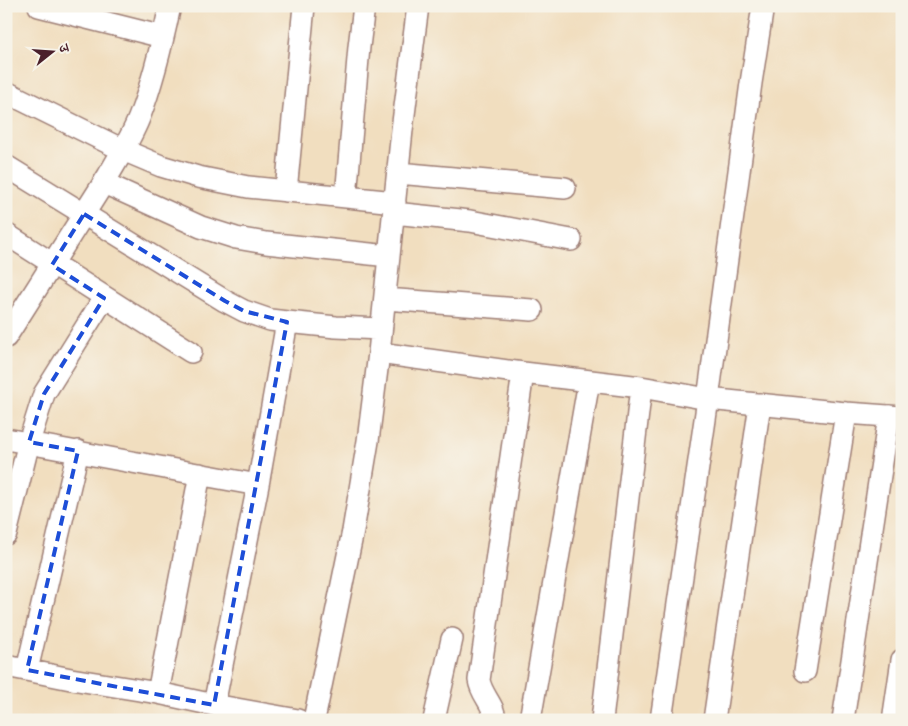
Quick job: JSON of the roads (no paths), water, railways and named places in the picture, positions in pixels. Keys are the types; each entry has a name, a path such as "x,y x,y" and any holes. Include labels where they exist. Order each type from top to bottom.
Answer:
{"street":[{"path":"39,6 163,37"},
{"path":"6,337 123,150 138,119 156,70 170,6"},
{"path":"286,190 304,6"},
{"path":"346,197 364,6"},
{"path":"314,720 353,531 368,441 418,6"},
{"path":"661,720 708,399 751,83 764,6"},
{"path":"6,92 123,150 161,166 198,177 248,187 346,197 572,240"},
{"path":"6,166 238,308 270,320 336,327 381,329"},
{"path":"398,173 566,188"},
{"path":"104,183 201,227 236,238 266,244 389,256"},
{"path":"6,234 191,352"},
{"path":"6,534 29,442 44,394 104,298"},
{"path":"385,299 532,310"},
{"path":"214,705 258,485 287,322"},
{"path":"379,353 641,387 708,399 895,416 843,720"},
{"path":"494,720 495,714 482,690 479,680 523,373"},
{"path":"530,720 589,381"},
{"path":"602,720 641,387"},
{"path":"714,720 760,404"},
{"path":"805,671 846,413"},
{"path":"6,439 258,485"},
{"path":"27,670 78,451"},
{"path":"158,692 200,474"},
{"path":"434,720 452,639"},
{"path":"894,714 902,660"},
{"path":"6,666 158,692 214,705 298,720"}]}
